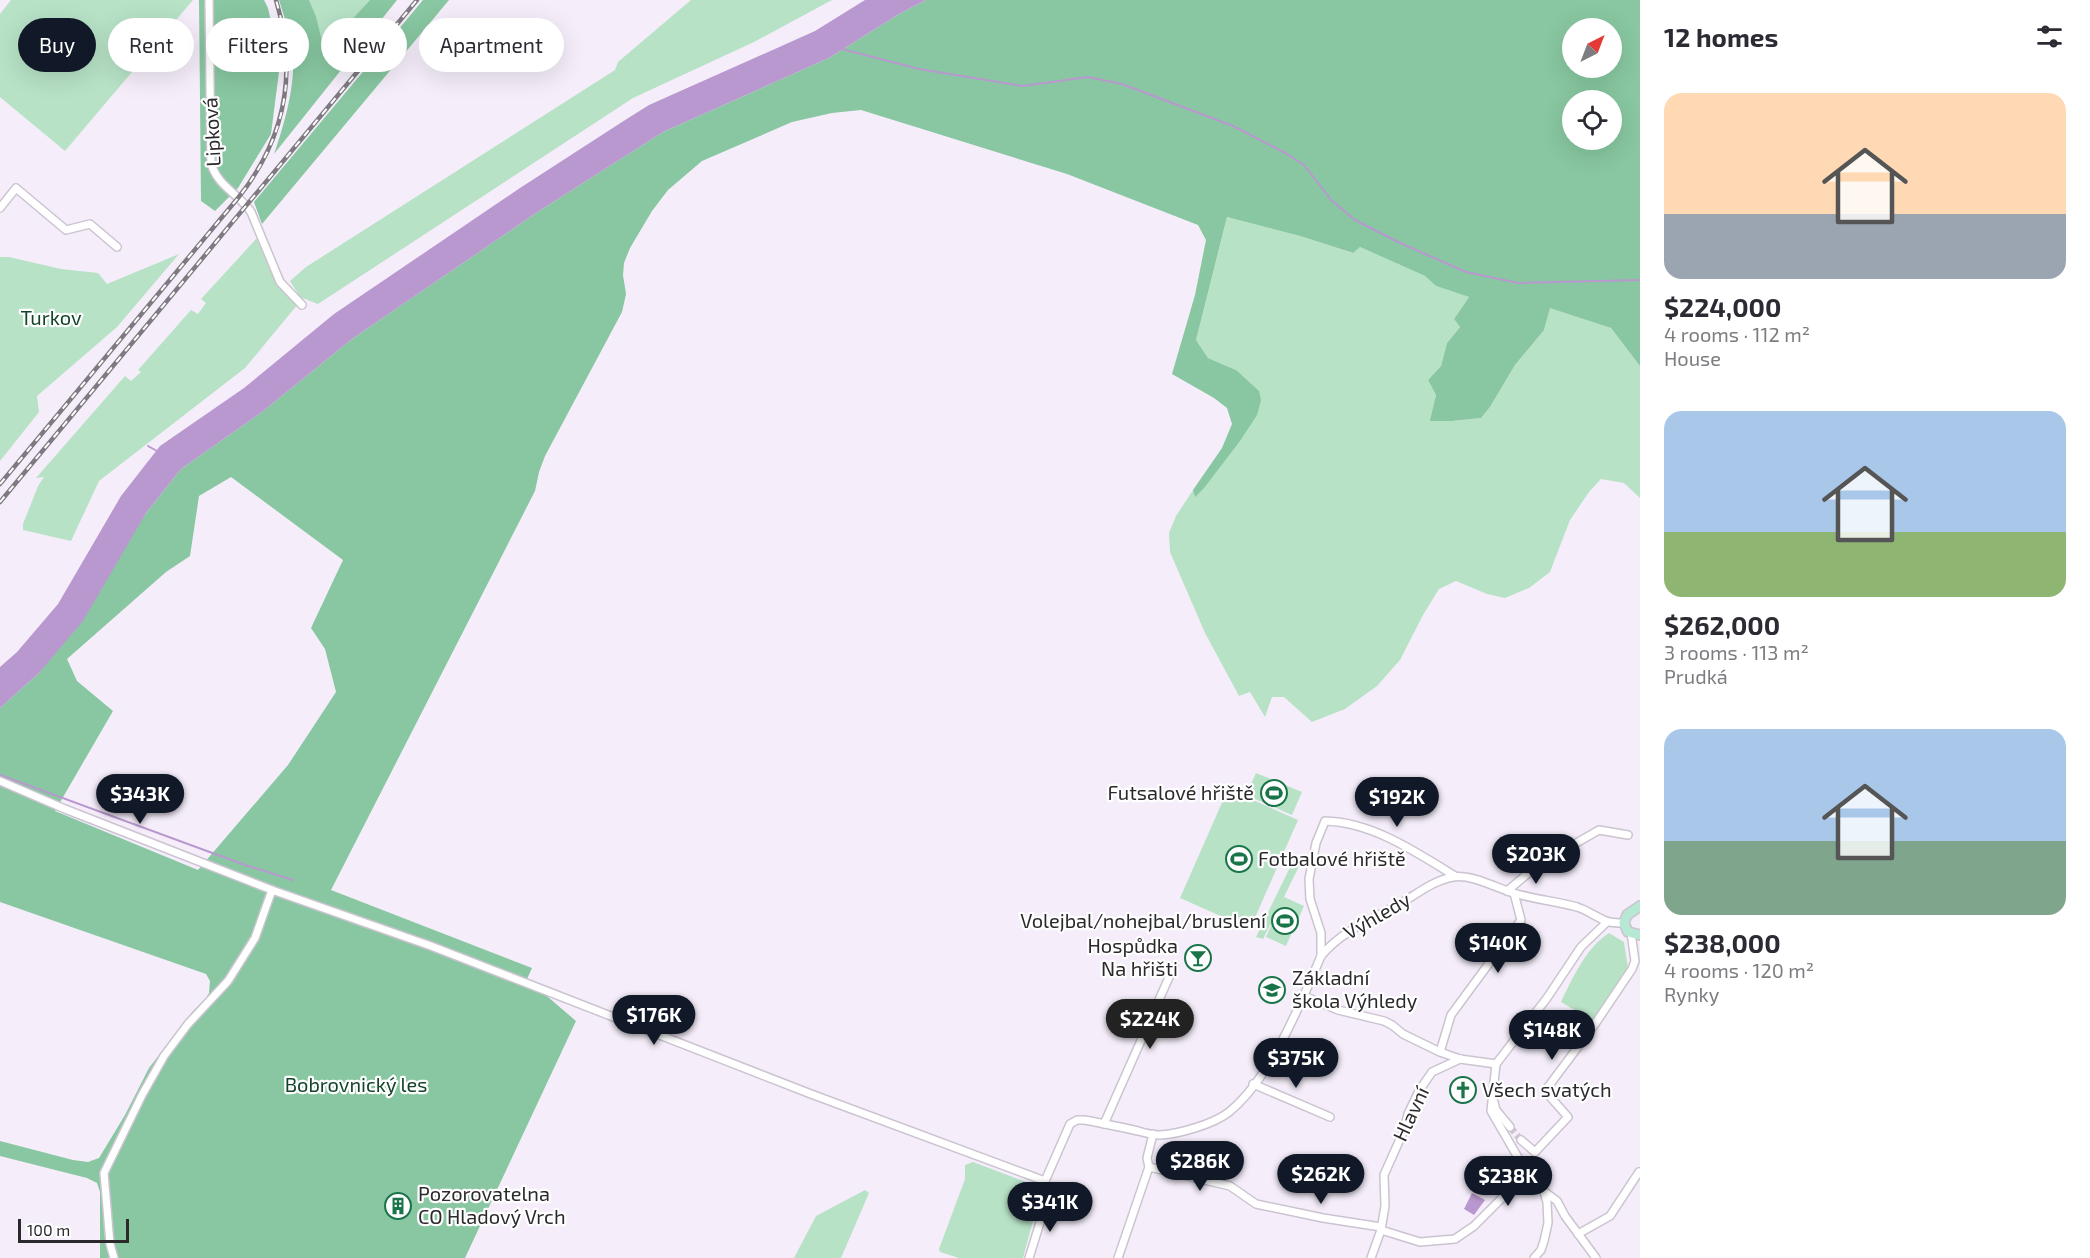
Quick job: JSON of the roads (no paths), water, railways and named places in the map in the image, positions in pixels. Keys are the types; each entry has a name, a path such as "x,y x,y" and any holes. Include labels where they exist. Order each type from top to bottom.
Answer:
{"street":[{"name":"Lipková","path":"209,0 211,163 214,175 251,212 280,282 302,305"},
{"path":"0,208 16,188 66,230 90,224 117,247"},
{"path":"0,781 64,809 272,890 431,946 822,1099 1044,1181 1043,1188 1047,1200 1029,1258"},
{"path":"1322,956 1321,933 1310,899 1309,879 1316,843 1325,821 1341,821 1384,836 1410,848 1455,876 1510,892 1580,908 1607,922 1624,923"},
{"path":"1510,892 1538,865 1599,830 1628,835"},
{"name":"Výhledy","path":"1044,1181 1070,1124 1077,1120 1160,1135 1184,1131 1217,1120 1235,1106 1253,1084 1290,1027 1322,956 1336,940 1423,889 1455,876"},
{"path":"114,1258 110,1244 104,1173 164,1056 188,1024 228,981 255,938 272,890"},
{"path":"1440,1052 1451,1015 1521,920 1510,892"},
{"path":"1521,1140 1535,1152 1568,1117 1545,1091 1595,1024 1634,965 1635,934 1626,929 1624,923 1626,915 1640,906"},
{"path":"1596,1258 1565,1216 1557,1201 1544,1192 1527,1173 1506,1128 1491,1111 1496,1064 1547,998 1581,947 1607,922"},
{"path":"1104,1124 1174,966"},
{"path":"1304,996 1338,1010 1384,1021 1403,1034 1440,1052 1460,1059 1496,1064"},
{"name":"Hlavní","path":"1371,1258 1381,1229 1384,1175 1403,1133 1408,1114 1419,1091 1432,1072 1460,1059"},
{"path":"1253,1084 1330,1117"},
{"path":"1118,1258 1149,1167 1148,1158 1153,1134"},
{"path":"1149,1167 1230,1186 1256,1204 1381,1229 1420,1242 1455,1239 1474,1226 1527,1173"},
{"path":"1578,1234 1610,1216 1639,1172"},
{"path":"1538,1257 1548,1222 1544,1192"}],"waterway":[{"path":"842,49 919,69 1022,86 1088,77 1122,84 1233,126 1287,154 1304,165 1332,201 1355,220 1466,272 1518,283 1640,280"},
{"path":"148,446 157,451"},
{"path":"0,775 245,865 293,880"}],"tunnel":[{"path":"1510,1127 1521,1140"}],"railway":[{"path":"0,484 238,198 254,175 277,128 283,104 286,53 283,27 276,0"},
{"path":"0,502 417,0"}],"place":[{"name":"Futsalové hřiště","path":"1274,793"},
{"name":"Fotbalové hřiště","path":"1239,859"},
{"name":"Volejbal/nohejbal/bruslení","path":"1285,921"},
{"name":"Hospůdka Na hřišti","path":"1198,958"},
{"name":"Základní škola Výhledy","path":"1272,990"},
{"name":"Všech svatých","path":"1463,1090"},
{"name":"Pozorovatelna CO Hladový Vrch","path":"398,1206"}],"park label":[{"name":"Turkov","path":"51,318"},
{"name":"Bobrovnický les","path":"356,1085"}]}
